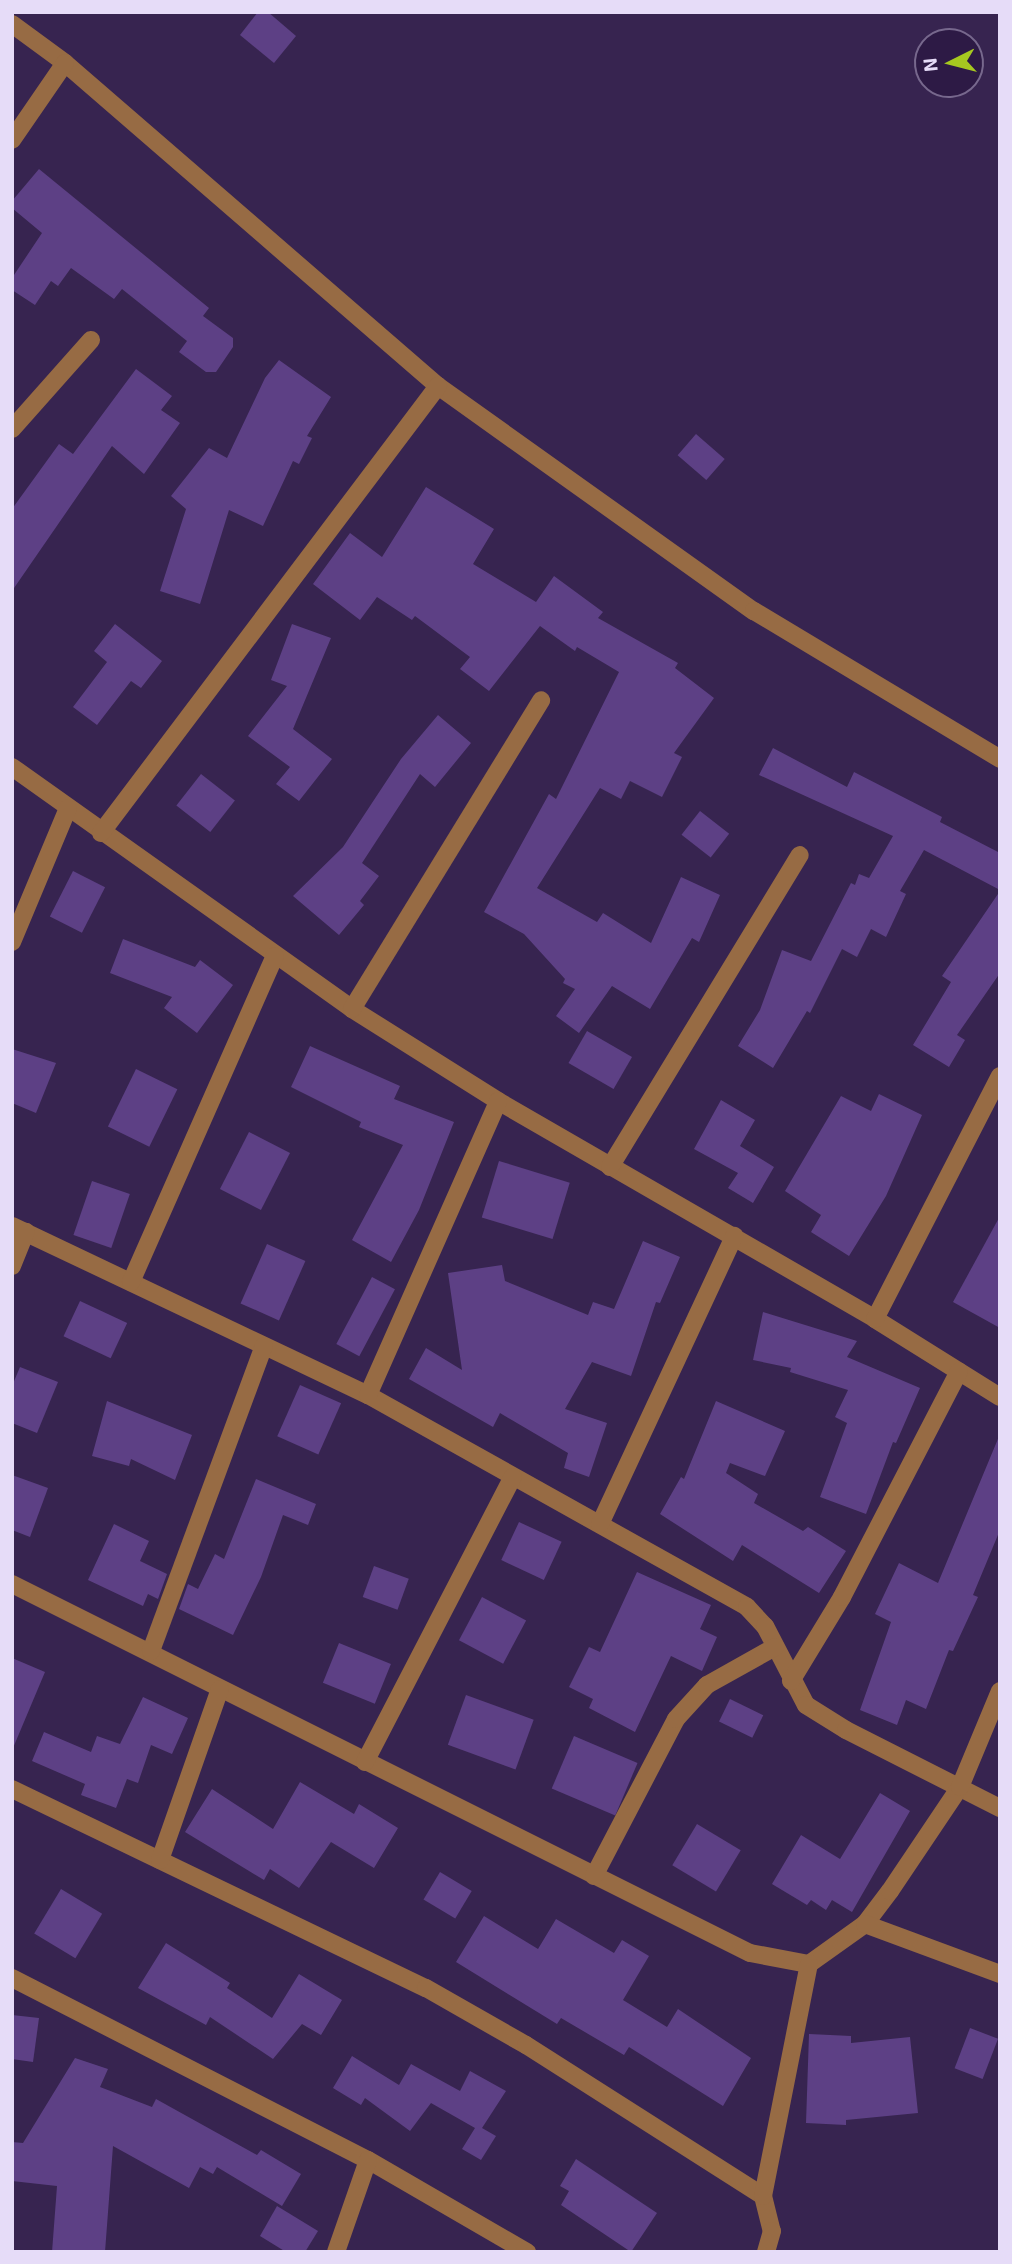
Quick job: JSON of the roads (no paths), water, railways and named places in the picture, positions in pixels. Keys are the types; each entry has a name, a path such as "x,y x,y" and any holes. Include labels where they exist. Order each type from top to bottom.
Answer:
{"street":[{"path":"12,24 65,63 438,386 754,611 1000,759"},
{"path":"12,140 65,63"},
{"path":"12,429 91,340"},
{"path":"101,833 438,386"},
{"path":"352,1009 541,700"},
{"path":"12,767 101,833 352,1009 498,1101 875,1319 1000,1397"},
{"path":"12,942 68,808"},
{"path":"610,1167 800,855"},
{"path":"131,1282 275,956"},
{"path":"875,1319 1000,1076"},
{"path":"368,1395 498,1101"},
{"path":"12,1266 19,1229 368,1395 747,1607 765,1626 802,1700 816,1712 1000,1808"},
{"path":"600,1524 734,1236"},
{"path":"151,1651 264,1346"},
{"path":"791,1681 871,1544 959,1371"},
{"path":"365,1762 513,1477"},
{"path":"12,1584 151,1651 220,1689 750,1953 809,1964"},
{"path":"594,1876 676,1719 707,1685 775,1647"},
{"path":"160,1860 220,1689"},
{"path":"766,2252 772,2231 763,2196 809,1964 865,1924 960,1787 1000,1691"},
{"path":"12,1789 426,1988 721,2166 763,2196"},
{"path":"865,1924 1000,1974"},
{"path":"12,1978 368,2160 527,2252"},
{"path":"336,2252 368,2160"}]}
